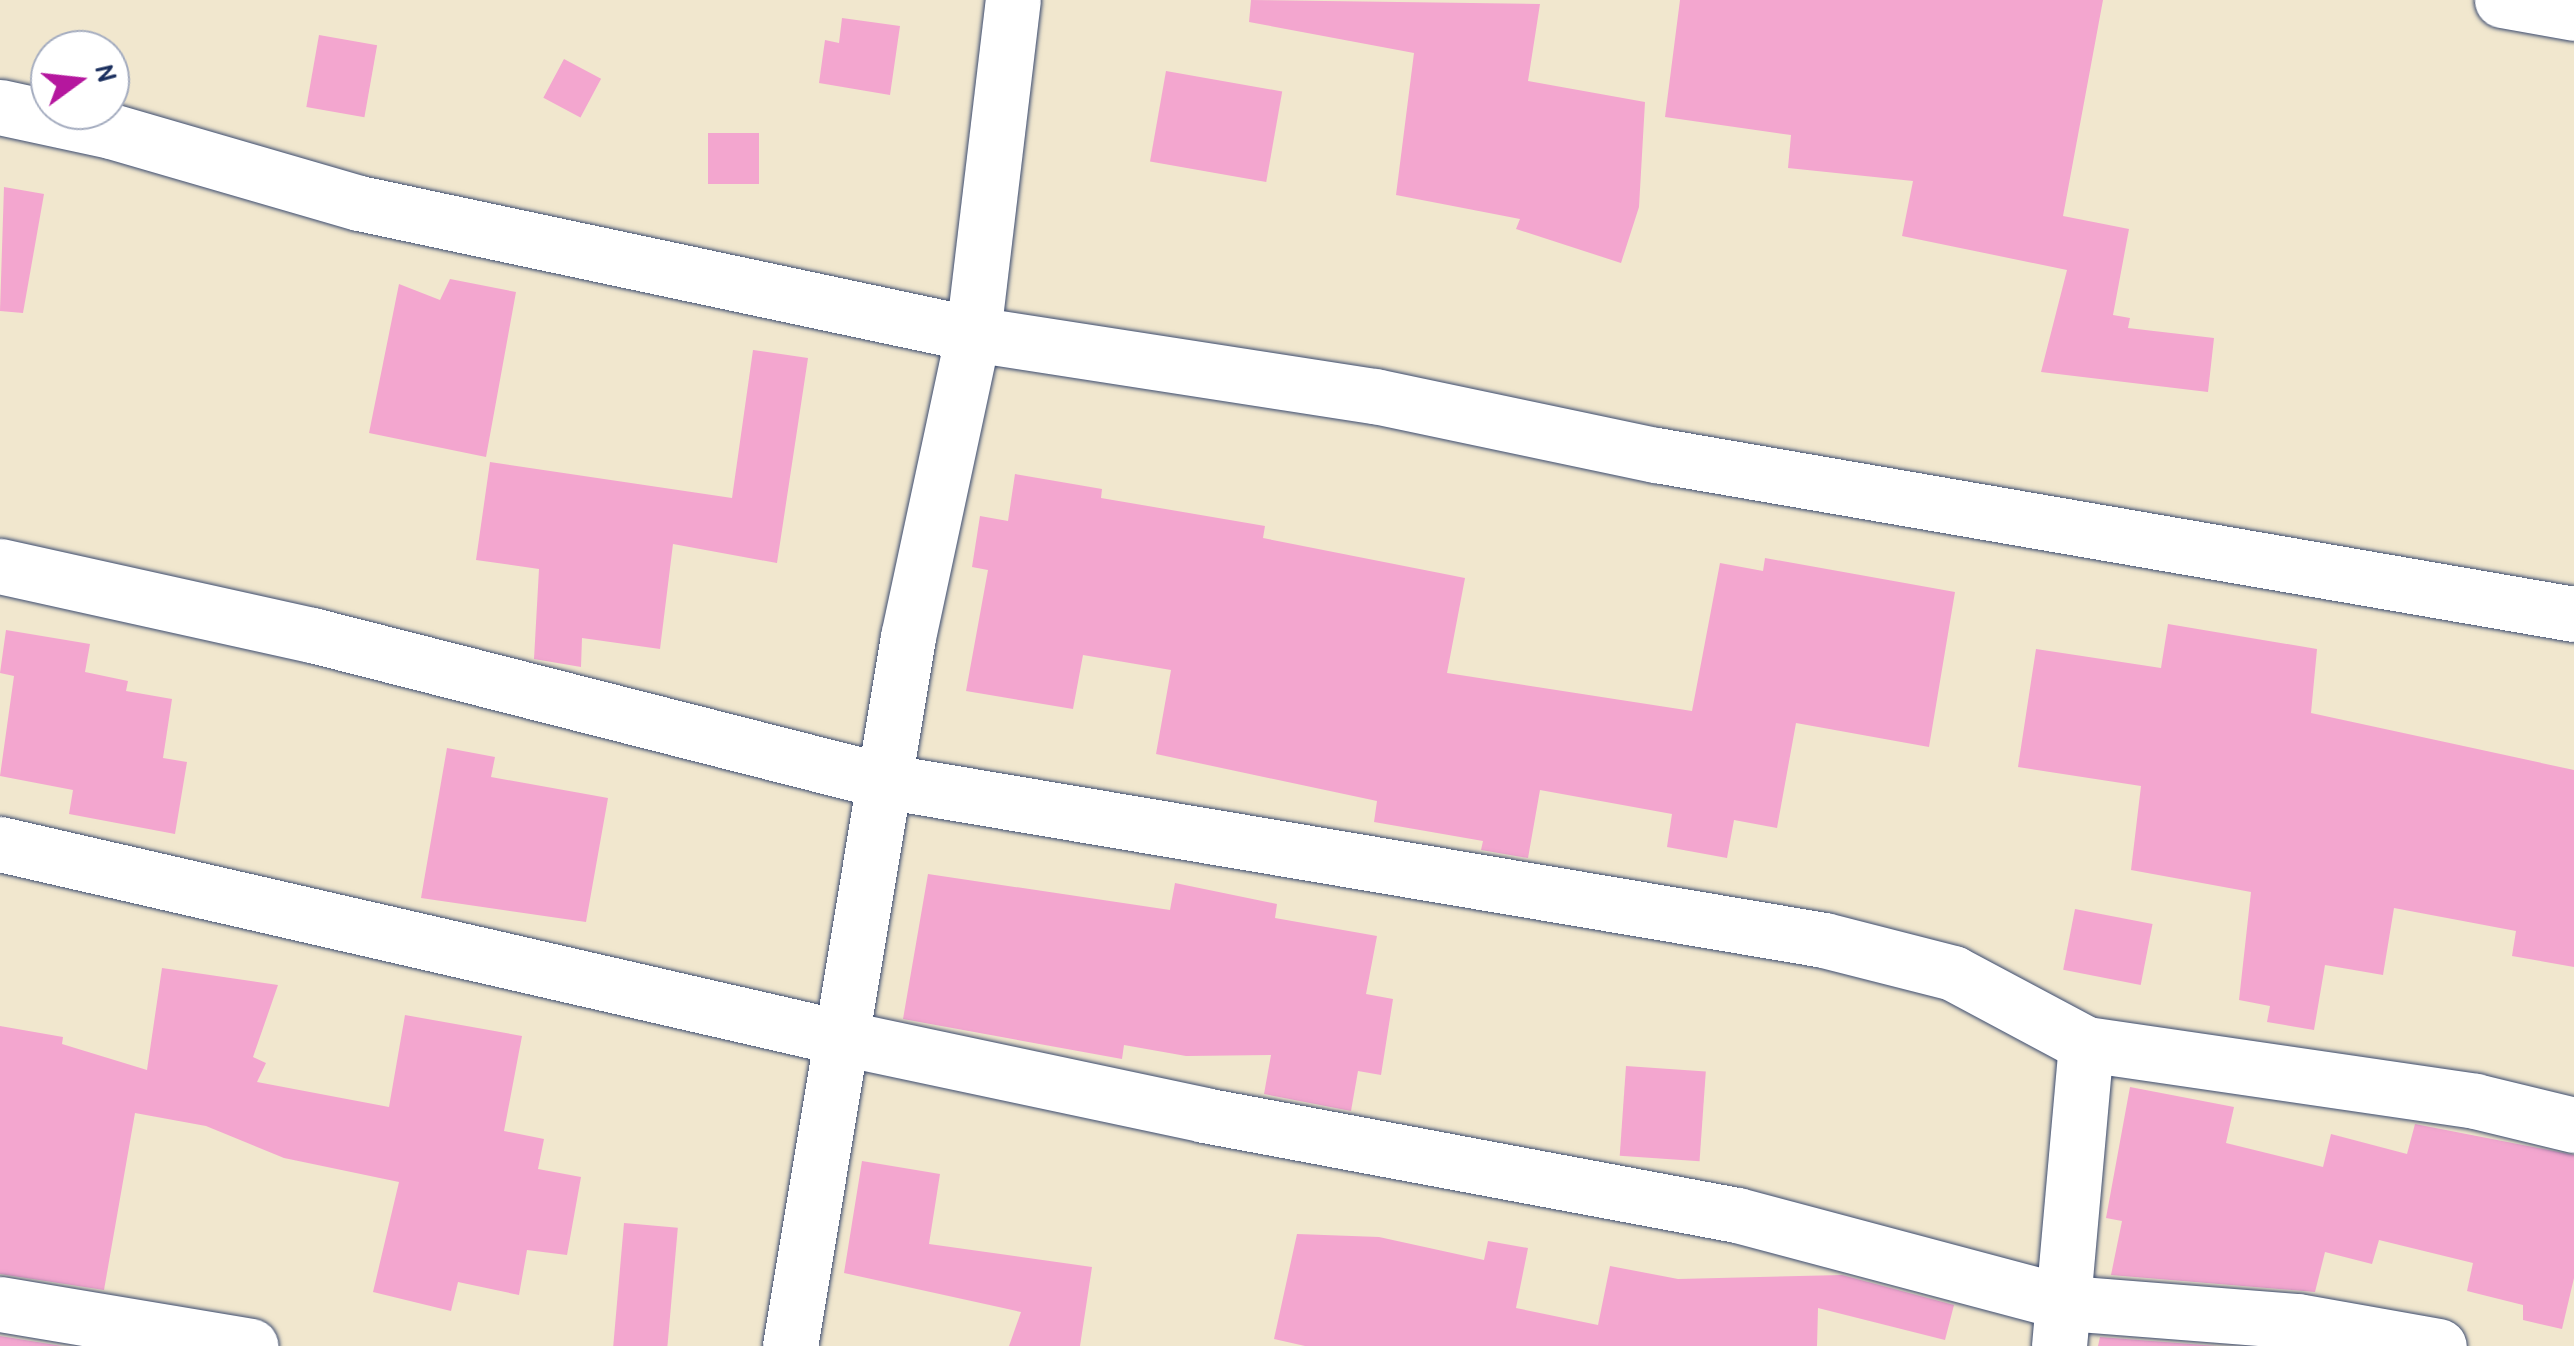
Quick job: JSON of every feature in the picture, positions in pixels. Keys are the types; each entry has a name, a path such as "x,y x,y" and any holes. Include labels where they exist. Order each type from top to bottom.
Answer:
{"street":[{"path":"790,1346 908,637 973,334 1013,0"},
{"path":"2502,0 2574,13"},
{"path":"0,107 110,131 359,202 973,334 1375,396 1656,455 2574,614"},
{"path":"0,566 312,635 884,781 1824,940 1953,973 2086,1044 2475,1101 2574,1125"},
{"path":"0,844 843,1038 1242,1123 1737,1215 2063,1324 2298,1322 2439,1346"},
{"path":"2063,1324 2086,1044"},
{"path":"0,1304 251,1346"}],"building":[{"path":"1251,0 1540,4 1528,81 1645,102 1639,207 1621,263 1516,229 1520,219 1396,195 1414,53 1249,22"},
{"path":"1680,0 2103,0 2063,216 2129,229 2113,315 2130,318 2128,328 2214,338 2208,392 2041,372 2067,270 1902,236 1913,181 1788,168 1791,135 1665,117"},
{"path":"842,18 900,26 890,95 819,83 825,40 839,43"},
{"path":"319,35 377,45 364,117 306,107"},
{"path":"564,59 601,79 580,118 543,98"},
{"path":"1166,71 1282,91 1266,182 1150,162"},
{"path":"708,133 759,133 759,184 708,184"},
{"path":"4,187 44,194 23,313 0,311"},
{"path":"450,279 516,292 486,457 369,433 399,284 440,300"},
{"path":"753,350 808,358 777,563 673,544 660,649 582,638 581,667 534,659 539,569 476,560 490,462 732,498"},
{"path":"1015,474 1102,489 1101,498 1265,526 1263,538 1465,578 1447,673 1692,711 1720,563 1763,571 1765,558 1955,592 1929,747 1796,723 1777,828 1734,820 1727,858 1667,847 1672,814 1540,790 1528,858 1481,850 1483,841 1374,822 1377,801 1156,754 1171,670 1083,655 1073,709 966,691 988,570 972,567 980,516 1008,521"},
{"path":"2168,624 2317,649 2311,713 2574,770 2574,967 2512,956 2516,931 2394,908 2383,975 2325,965 2314,1030 2267,1022 2270,1006 2239,1000 2251,892 2131,870 2141,786 2018,767 2036,649 2161,668"},
{"path":"6,630 90,644 85,672 128,681 126,691 172,699 163,758 187,762 175,834 69,814 73,790 0,776 14,676 0,673"},
{"path":"447,748 495,757 491,777 608,798 586,922 421,898"},
{"path":"928,874 1170,910 1175,883 1277,904 1275,918 1377,936 1366,994 1393,999 1381,1075 1358,1071 1351,1111 1264,1094 1271,1055 1186,1056 1124,1045 1122,1059 903,1019"},
{"path":"2075,909 2153,924 2141,985 2063,970"},
{"path":"162,968 278,985 253,1057 266,1063 257,1082 389,1107 405,1015 522,1036 504,1131 544,1139 538,1169 581,1177 567,1255 527,1250 519,1295 458,1282 451,1311 373,1292 399,1182 284,1158 206,1126 135,1113 104,1290 0,1274 0,1026 63,1037 62,1044 147,1070"},
{"path":"1626,1066 1706,1072 1700,1161 1620,1156"},
{"path":"2130,1087 2234,1107 2226,1143 2323,1167 2331,1134 2407,1154 2415,1124 2574,1155 2574,1278 2562,1329 2523,1320 2523,1305 2467,1291 2473,1263 2379,1240 2372,1264 2325,1252 2315,1292 2111,1275 2122,1221 2106,1218"},
{"path":"862,1161 940,1174 929,1244 1092,1267 1080,1346 1009,1346 1021,1312 844,1273"},
{"path":"624,1223 678,1228 667,1346 613,1346"},
{"path":"1297,1234 1379,1237 1484,1260 1488,1241 1528,1248 1516,1308 1598,1325 1610,1266 1678,1279 1842,1275 1954,1305 1945,1340 1818,1308 1817,1346 1305,1346 1274,1339"},
{"path":"0,1336 62,1346 0,1346"},
{"path":"2100,1337 2217,1346 2098,1346"}]}
